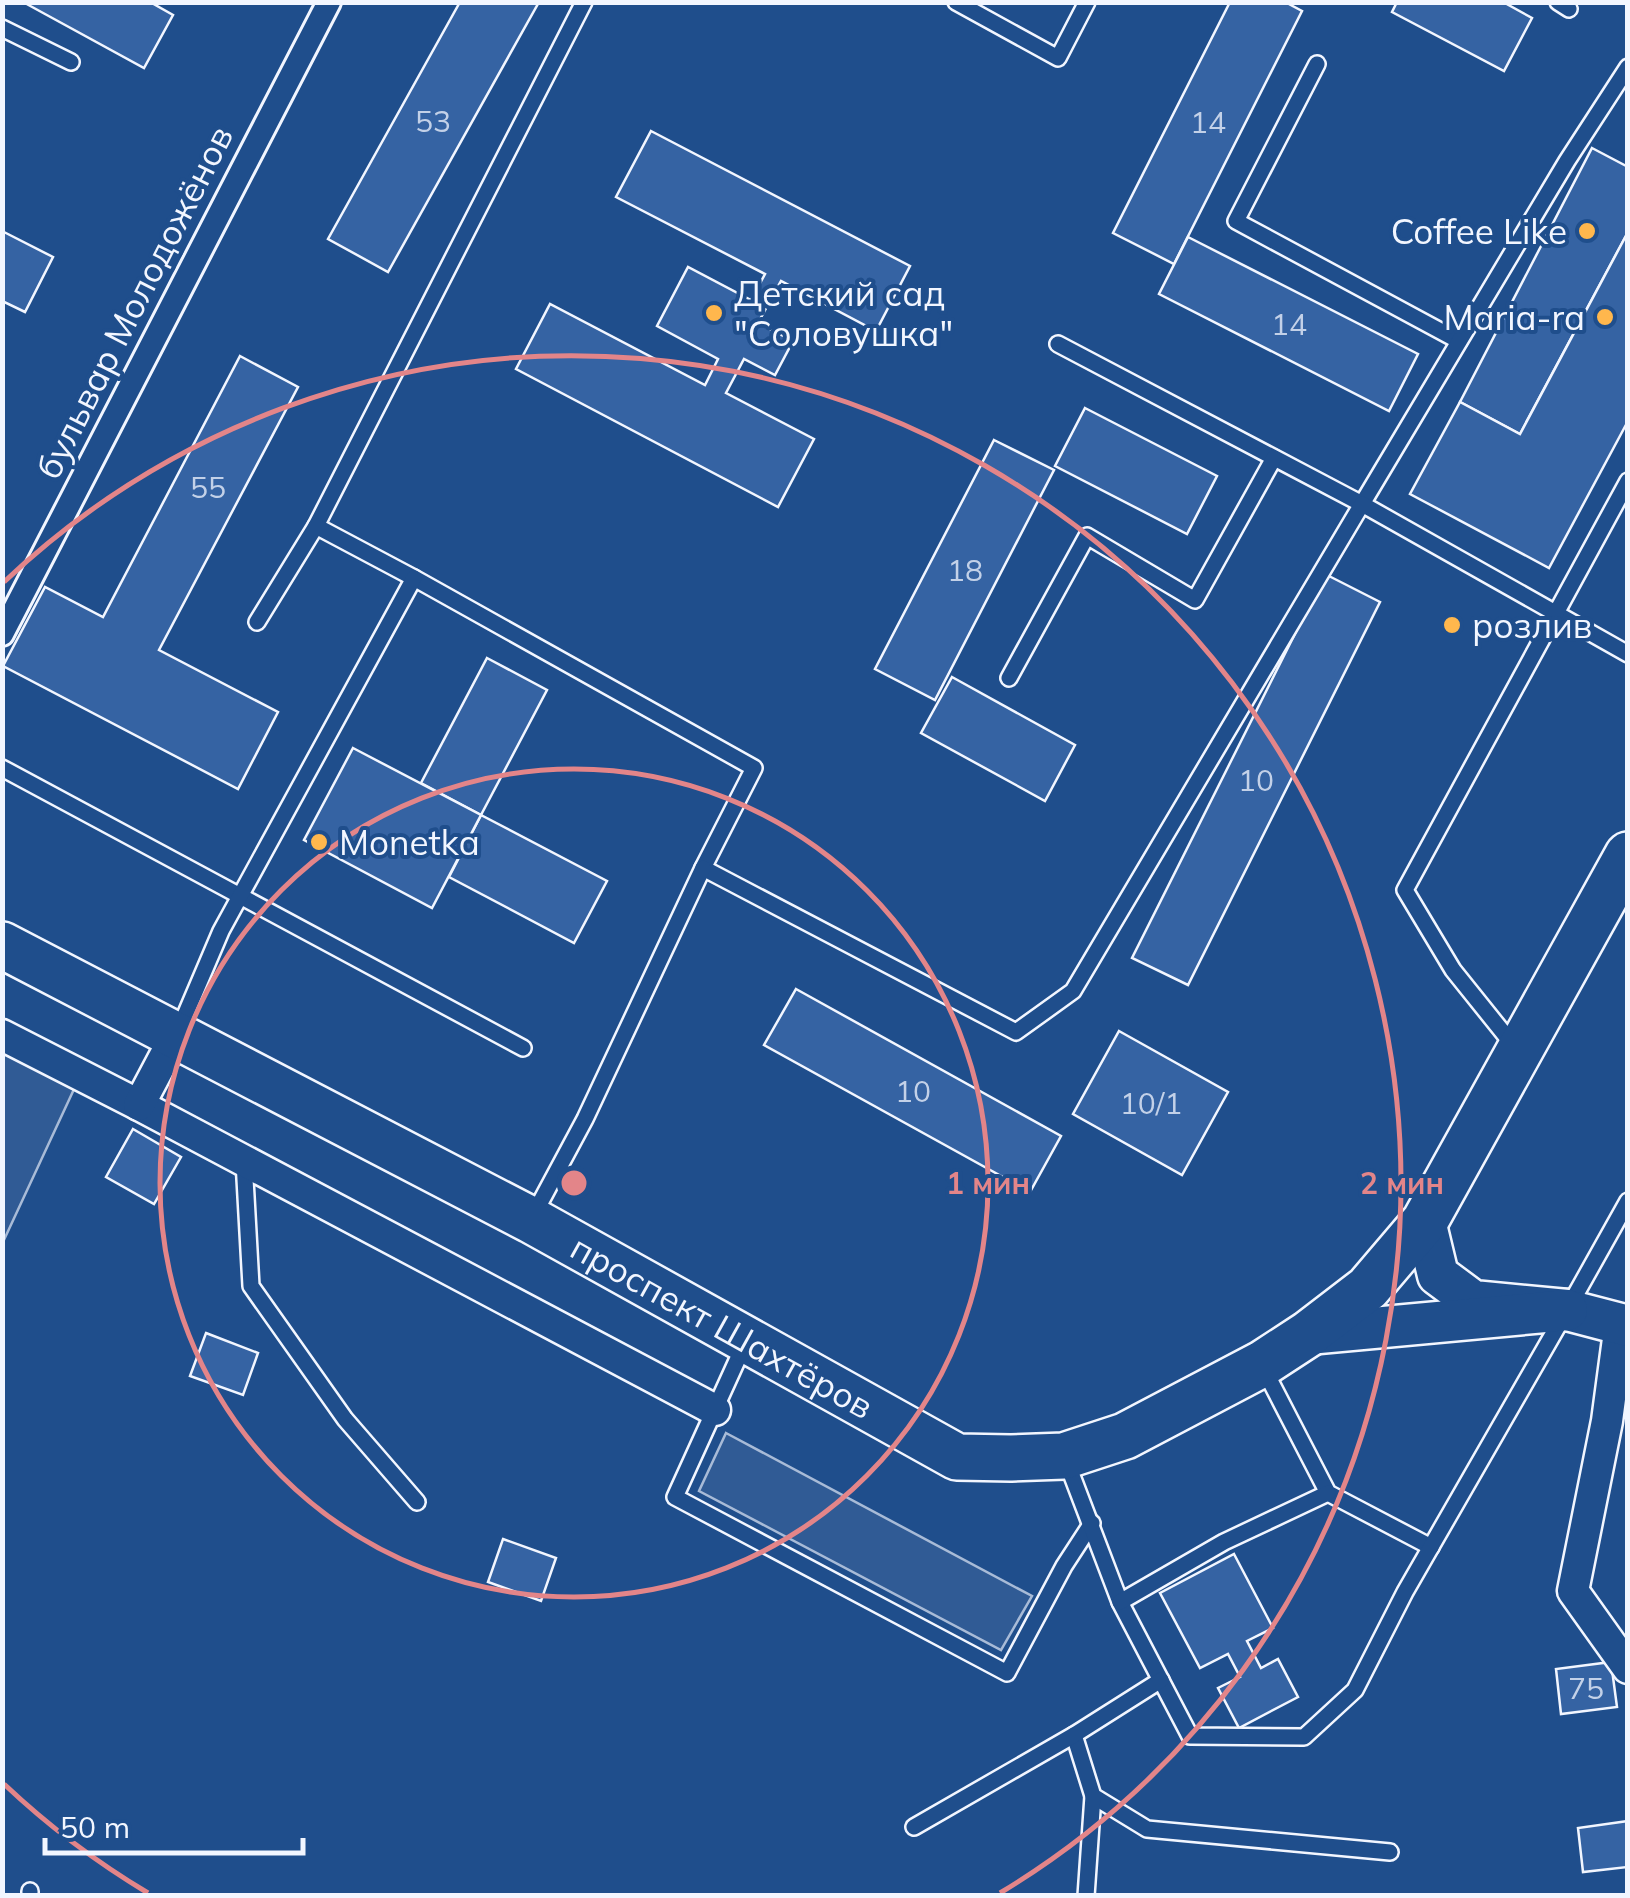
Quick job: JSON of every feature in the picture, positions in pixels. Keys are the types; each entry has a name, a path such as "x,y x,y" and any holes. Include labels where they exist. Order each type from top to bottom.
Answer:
{"main road":[{"name":"проспект Шахтёров","path":"2,945 531,1220 957,1457 1064,1456 1124,1436 1262,1364 1368,1288 1425,1221 1628,855"}],"street":[{"name":"бульвар Молодожёнов","path":"2,634 328,2"},
{"path":"2,1035 714,1410"},
{"path":"139,1105 176,1036"},
{"path":"1425,1221 1438,1275 1473,1302 1568,1310 1624,1324 1573,1591 1628,1668"},
{"path":"1308,1334 1568,1310"}],"lane":[{"path":"256,622 316,526 584,2"},
{"path":"956,2 1058,58 1088,2"},
{"path":"2,28 72,62"},
{"path":"1317,64 1236,221 1459,341"},
{"path":"703,868 1016,1032 1073,991 1567,160 1628,67"},
{"path":"1058,344 1362,504 1628,654"},
{"path":"1008,678 1088,536 1195,600 1274,458"},
{"path":"1519,1051 1453,970 1405,890 1628,481"},
{"path":"316,526 754,768 585,1119 531,1220"},
{"path":"176,1036 222,931 414,578"},
{"path":"2,768 523,1048"},
{"path":"244,1161 250,1286 345,1419 417,1502"},
{"path":"1064,1456 1120,1602 1190,1736 1304,1736 1354,1690 1405,1592 1628,1201"},
{"path":"746,1340 675,1497 1007,1674 1064,1566 1092,1523"},
{"path":"1262,1364 1328,1493 1431,1547"},
{"path":"1120,1602 1224,1542 1328,1493"},
{"path":"914,1827 1074,1735 1160,1680"},
{"path":"1074,1735 1093,1796 1086,1896"},
{"path":"1093,1796 1147,1829 1390,1852"}],"shaded area":[{"path":"3,1047 75,1087 3,1242"},
{"path":"726,1433 1032,1596 1001,1650 699,1491"}],"building":[{"path":"23,2 150,2 173,15 144,68"},
{"path":"460,2 539,2 388,272 328,239"},
{"path":"1230,2 1285,2 1302,11 1174,264 1113,233"},
{"path":"1397,2 1503,2 1532,18 1504,71 1392,12"},
{"name":"Детский сад \"Соловушка\"","path":"651,131 910,266 876,331 781,281 758,323 793,341 775,375 744,359 726,393 814,439 778,507 516,369 550,304 705,385 718,359 657,326 688,267 751,300 765,274 616,197"},
{"path":"1592,148 1628,167 1628,232 1520,434 1460,402"},
{"path":"2,231 53,257 25,312 2,301"},
{"name":"Maria-ra","path":"1628,232 1628,421 1549,568 1410,494 1460,402 1520,434"},
{"path":"1188,237 1418,354 1389,411 1159,294"},
{"path":"240,356 298,387 159,650 278,712 238,789 3,666 45,587 103,617"},
{"path":"1085,408 1217,476 1187,534 1055,466"},
{"path":"994,440 1054,470 935,700 875,669"},
{"path":"1325,574 1380,602 1188,985 1132,958"},
{"path":"487,658 547,690 481,815 421,783"},
{"path":"952,677 1075,745 1045,801 921,733"},
{"path":"353,748 481,815 432,908 304,840"},
{"path":"481,815 607,881 574,943 449,877"},
{"path":"796,989 1061,1136 1030,1192 764,1045"},
{"path":"1119,1031 1228,1092 1182,1175 1073,1114"},
{"path":"133,1129 181,1157 154,1204 106,1177"},
{"path":"206,1333 258,1353 243,1395 190,1376"},
{"path":"503,1539 556,1558 541,1601 488,1582"},
{"path":"1234,1554 1273,1628 1247,1641 1261,1668 1278,1659 1298,1697 1239,1728 1218,1688 1240,1677 1228,1654 1200,1668 1160,1593"},
{"path":"1611,1662 1617,1707 1561,1714 1556,1669"},
{"path":"1628,1821 1628,1867 1583,1872 1578,1828"}],"place":[{"name":"Coffee Like","path":"1587,231"},
{"name":"Детский сад \"Соловушка\"","path":"714,313"},
{"name":"Maria-ra","path":"1605,317"},
{"name":"розлив","path":"1452,625"},
{"name":"Monetka","path":"319,842"}]}
